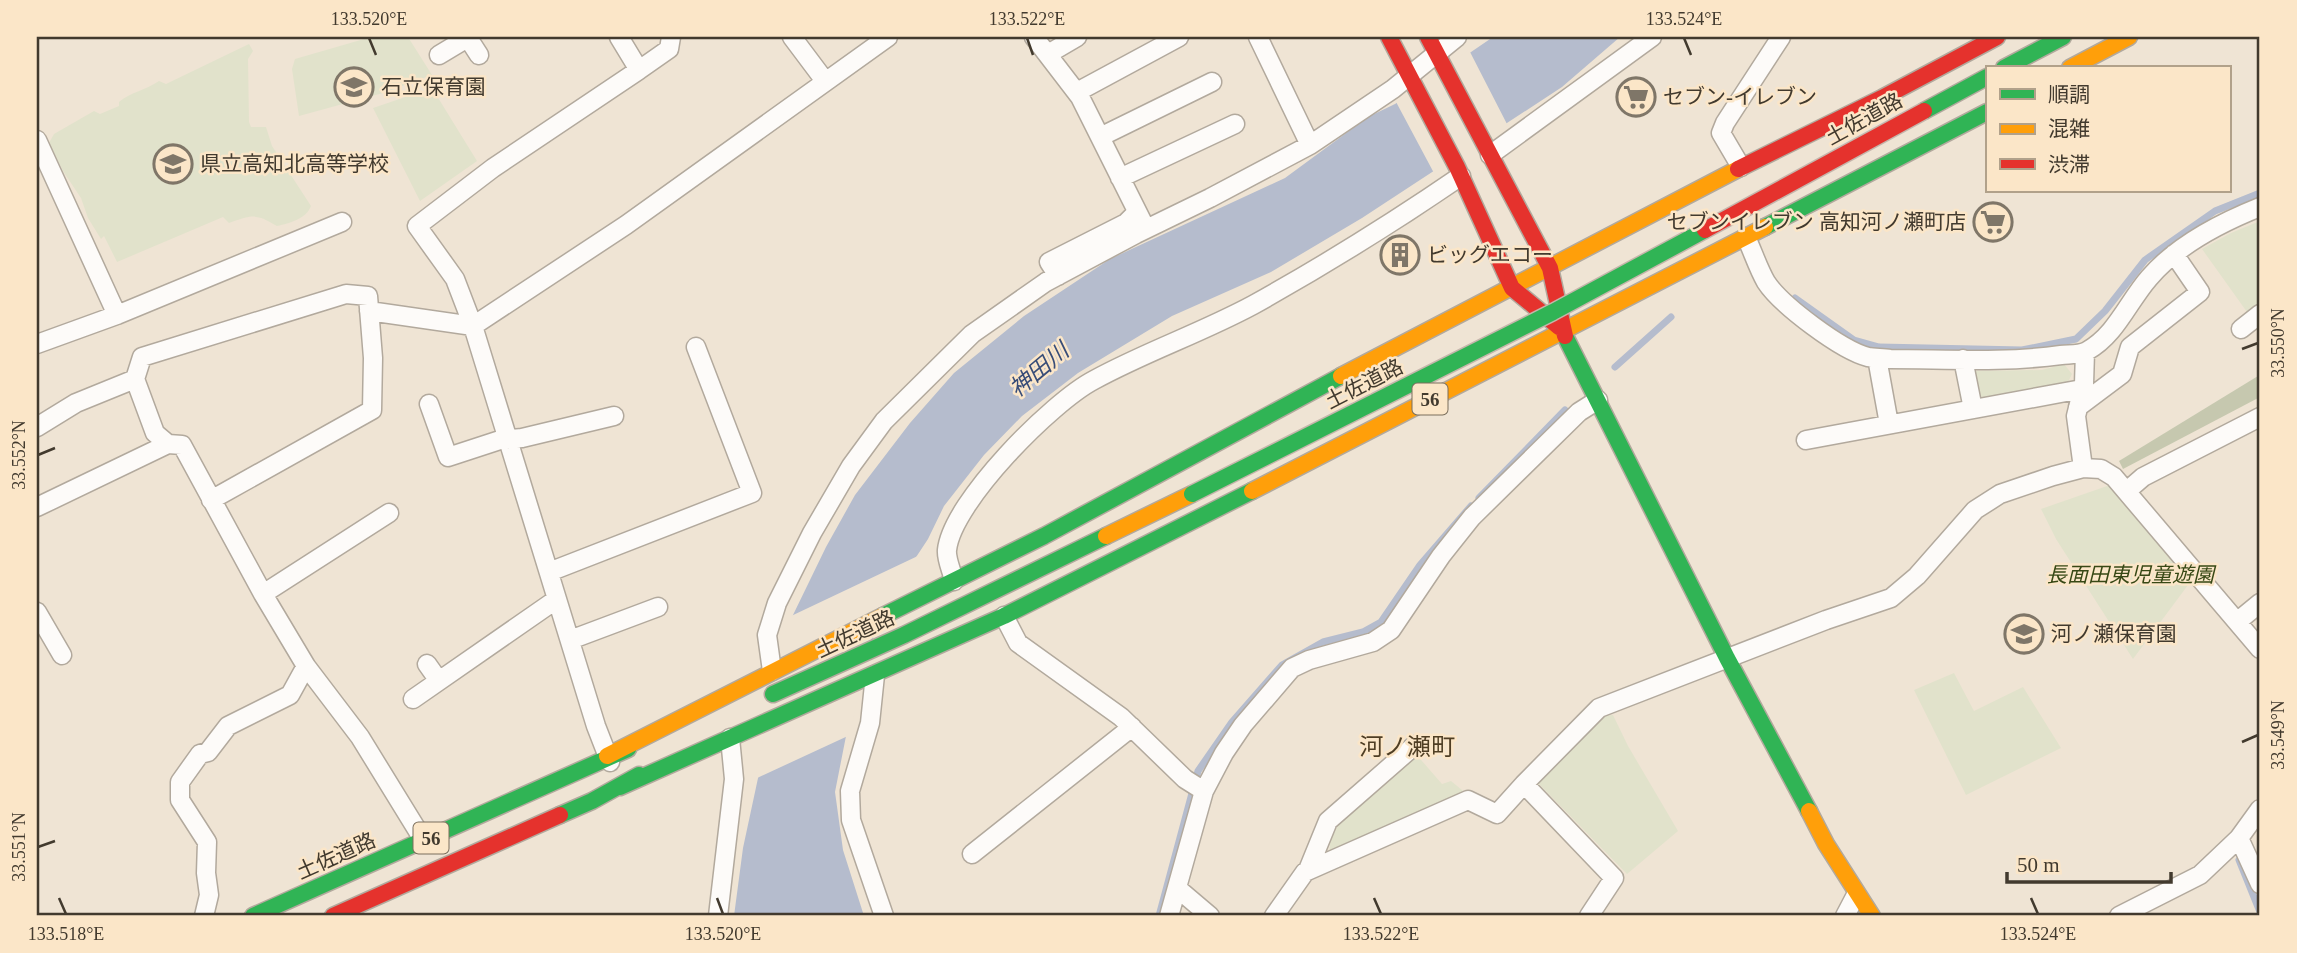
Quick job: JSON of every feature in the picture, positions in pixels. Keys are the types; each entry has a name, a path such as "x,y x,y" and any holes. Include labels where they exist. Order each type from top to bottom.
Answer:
{"main road":[{"path":"1389,37 1459,172 1512,288 1563,331"},
{"path":"1428,37 1550,268 1563,331 1727,658 1826,844 1856,895 1872,916"},
{"name":"56","path":"607,756 765,674 1044,536 1184,458 1741,167 1882,98 1997,37"},
{"path":"2008,66 2063,37"},
{"path":"2074,66 2129,37"},
{"name":"土佐道路","path":"759,701 904,635 1192,494 1553,312 1986,78"},
{"name":"56","path":"620,787 1004,616 1986,113"},
{"name":"土佐道路","path":"253,916 607,756 717,722 620,787 333,916"}],"street":[{"path":"619,37 639,70"},
{"path":"620,787 607,756 570,640 473,326 455,279 417,226 494,168 669,49 671,37"},
{"path":"793,37 825,81"},
{"path":"369,311 473,326 626,225 888,37"},
{"path":"1034,37 1077,92 1146,229"},
{"path":"1048,54 1077,37"},
{"path":"1077,92 1179,37"},
{"path":"1258,37 1310,145"},
{"path":"765,674 767,635 783,587 851,466 884,421 972,334 1058,276 1310,145 1440,60 1457,37"},
{"path":"1488,151 1652,37"},
{"path":"1741,167 1721,133 1725,122 1782,37"},
{"path":"439,55 465,38 479,55"},
{"path":"1100,137 1212,82"},
{"path":"1882,98 1910,153"},
{"path":"1120,178 1235,124"},
{"path":"37,140 117,315"},
{"path":"954,581 947,550 958,516 1031,429 1091,381 1252,305 1350,247 1459,172"},
{"path":"1746,237 1766,282 1779,298 1835,342 1859,353 1877,358 2027,360 2085,352 2108,335 2147,279 2174,254 2231,219 2260,207"},
{"path":"1058,276 1049,262 1126,223 1137,212"},
{"path":"37,344 117,315 342,222"},
{"path":"1805,440 1973,409 2080,398 2122,374 2130,347 2200,292 2174,254"},
{"path":"168,444 155,433 135,379 142,357 346,294 368,296 373,358 372,410 211,500"},
{"path":"2241,329 2260,314"},
{"path":"549,572 752,493 696,347"},
{"path":"2083,468 2076,416 2085,352"},
{"path":"1877,358 1889,424"},
{"path":"1963,359 1973,409"},
{"path":"37,427 76,403 135,379"},
{"path":"1168,916 1177,888 1196,786 1243,725 1292,668 1309,660 1373,642 1391,630 1441,556 1472,517 1578,412 1598,400"},
{"path":"429,404 447,457 508,439 614,416"},
{"path":"2128,490 2143,477 2260,417"},
{"path":"37,507 168,444 182,445 263,594 306,666 360,737 424,841"},
{"path":"1308,870 1468,800 1497,814 1599,708 1891,598 1909,583 1975,510 2000,494 2053,475 2083,468 2101,469 2128,490 2260,649"},
{"path":"263,594 389,513"},
{"path":"413,699 557,599"},
{"path":"2238,621 2260,603"},
{"path":"570,640 658,607"},
{"path":"37,612 62,655"},
{"path":"1004,616 1018,643 1132,727 1196,786"},
{"path":"427,664 439,681"},
{"path":"204,916 209,895 207,842 180,800 180,782 200,754 208,752 228,726 290,695 306,666"},
{"path":"872,676 870,723 850,791 851,820 884,916"},
{"path":"972,854 1132,727"},
{"path":"718,916 734,779 730,738"},
{"path":"1274,916 1308,870 1328,821 1415,745"},
{"path":"1524,784 1614,878 1589,916"},
{"path":"2119,916 2200,874 2239,838 2260,809"},
{"path":"2239,838 2260,884"},
{"path":"1177,888 1210,916"},
{"path":"1845,916 1856,895"}],"green space":[{"name":"石立保育園","path":"371,37 408,37 432,75 383,93 299,116 292,69 295,59"},
{"path":"249,44 253,51 248,59 249,122 251,127 266,127 272,146 311,206 309,210 297,220 277,226 259,217 229,223 223,217 117,262 104,236 101,239 88,218 81,198 49,143 54,134 94,111 100,114 119,106 119,102 159,81 166,84"},
{"path":"432,88 477,161 420,201 373,108"},
{"path":"2260,221 2260,303 2247,312 2202,249"},
{"path":"2064,364 2072,374 2066,386 1980,400 1972,376 1976,371 2042,370"},
{"path":"2258,376 2260,397 2123,469 2119,461"},
{"name":"長面田東児童遊園","path":"2110,485 2191,581 2133,659 2056,539 2041,509"},
{"path":"1954,673 1974,711 2023,687 2061,748 1966,795 1914,690"},
{"path":"1613,715 1678,831 1627,874 1536,781 1598,716"},
{"path":"1415,753 1442,784 1451,781 1468,795 1330,853 1331,840 1348,813 1376,785"}],"water":[{"name":"神田川","path":"1493,37 1620,37 1562,87 1362,218 1271,272 1172,316 1078,373 1022,416 984,455 944,506 928,539 901,580 860,665 835,792 843,850 864,916 734,916 743,848 793,615 855,495 910,423 954,373 1024,316 1110,259 1285,178 1368,117 1395,104"}],"pier":[{"path":"1469,50 1508,126 1435,175 1395,100"},
{"path":"922,554 869,643 850,735 755,779 789,617"}],"waterway":[{"path":"1795,298 1854,340 1879,347 2022,350 2076,339 2105,311 2145,260 2215,211 2260,193"},
{"path":"1615,367 1671,317"},
{"path":"1479,498 1565,410"},
{"path":"1159,916 1198,771 1232,722 1282,665 1323,642 1363,632 1381,622 1420,565 1471,506"},
{"path":"2239,860 2260,912"}],"traffic: fast":[{"path":"2008,66 2063,37"},
{"path":"1924,111 1986,78"},
{"path":"1765,227 1986,113"},
{"path":"1192,494 1553,312 1705,230"},
{"path":"1565,336 1727,658 1809,811"},
{"path":"883,616 1044,536 1341,376"},
{"path":"620,787 1004,616 1252,491"},
{"path":"773,694 904,635 1106,536"},
{"path":"253,916 628,749"},
{"path":"560,815 639,775"}],"traffic: slow":[{"path":"2074,66 2129,37"},
{"path":"1341,376 1738,169"},
{"path":"1252,491 1765,227"},
{"path":"1106,536 1192,494"},
{"path":"607,756 883,616"},
{"path":"1809,811 1826,844 1872,916"}],"traffic: jam":[{"path":"1389,37 1457,167 1512,288 1559,327"},
{"path":"1428,37 1550,268 1565,336"},
{"path":"1738,169 1882,98 1997,37"},
{"path":"1705,230 1924,111"},
{"path":"333,916 560,815"}],"place":[{"name":"石立保育園","path":"354,87"},
{"name":"セブン-イレブン","path":"1636,97"},
{"name":"県立高知北高等学校","path":"173,164"},
{"name":"セブンイレブン 高知河ノ瀬町店","path":"1993,222"},
{"name":"ビッグエコー","path":"1400,255"},
{"name":"河ノ瀬保育園","path":"2024,634"}],"district":[{"name":"河ノ瀬町","path":"1407,747"}]}
